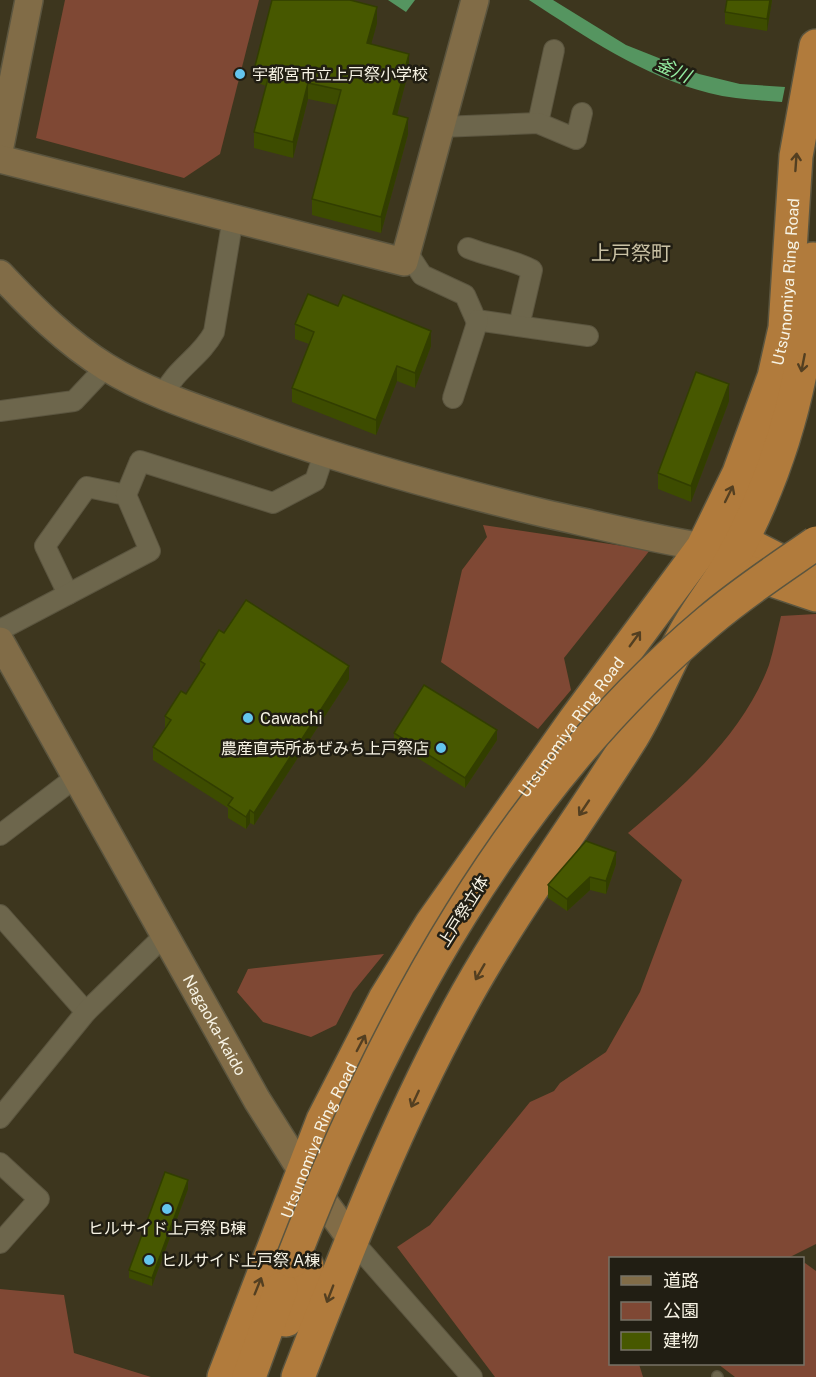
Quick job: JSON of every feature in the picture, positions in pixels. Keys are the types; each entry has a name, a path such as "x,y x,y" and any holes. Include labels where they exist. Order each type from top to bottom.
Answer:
{"highway":[{"name":"Utsunomiya Ring Road","path":"224,1377 323,1120 385,999 432,923 575,720 724,551 739,473 774,377 785,328 790,285 796,156 816,46"},
{"name":"Utsunomiya Ring Road","path":"298,1377 351,1239 466,995 548,861 633,736 724,551 779,453 798,392 808,340 816,200"},
{"name":"上戸祭立体","path":"265,1377 328,1169 402,1015 448,934 501,853 565,769 656,669 710,620 816,543"},
{"path":"724,551 776,559 816,572"},
{"path":"724,551 816,595"},
{"name":"上戸祭立体","path":"249,1377 299,1264 412,1030 449,961 494,890 552,809 607,742 672,674 767,594 816,562"}],"street":[{"path":"0,146 29,0"},
{"path":"0,159 404,262 475,0"},
{"path":"538,123 554,50"},
{"path":"440,127 538,123 576,139 582,112"},
{"path":"163,395 171,378 206,346 214,332 234,218"},
{"path":"468,248 490,257 518,262 532,270 519,326"},
{"path":"407,252 422,275 465,294 478,320 453,398"},
{"path":"0,274 52,327 106,367 163,395 324,454 461,494 656,540 724,551"},
{"path":"478,320 588,336"},
{"path":"0,411 74,401 106,367"},
{"path":"0,630 150,551 126,495 140,461 273,503 315,481 324,454"},
{"path":"68,594 45,546 87,487 126,495"},
{"name":"Nagaoka-kaido","path":"3,656 76,777 246,1081 303,1173 351,1239 472,1377"},
{"path":"0,835 76,777"},
{"path":"0,915 86,1011"},
{"path":"0,1118 86,1011 165,935"},
{"path":"0,1163 39,1199 0,1243"}],"green space":[{"path":"65,0 259,0 220,154 184,178 36,138"},
{"path":"483,525 650,550 564,658 571,690 538,729 441,662 462,570 487,537"},
{"path":"816,614 816,1244 790,1257 609,1257 609,1365 639,1365 643,1377 495,1377 397,1247 430,1225 530,1102 554,1091 560,1083 606,1052 640,992 682,880 628,833 690,778 727,737 744,714 769,665 781,616"},
{"path":"384,954 353,992 336,1025 311,1037 263,1022 237,992 248,969"},
{"path":"804,1264 816,1271 816,1377 735,1377 719,1365 804,1365"},
{"path":"0,1289 64,1295 74,1353 151,1377 0,1377"}],"water":[{"path":"388,0 415,0 406,12"},
{"name":"釜川","path":"529,0 553,0 626,45 699,74 740,84 785,87 782,102 718,95 684,86 615,54"}],"building":[{"path":"272,0 350,0 377,7 367,43 409,54 393,114 408,118 381,217 312,199 341,90 308,83 293,142 254,132 270,71 255,66"},
{"path":"727,0 770,0 767,19 725,12"},
{"path":"308,294 338,306 343,295 431,331 415,373 397,366 376,420 292,388 314,332 295,324"},
{"path":"696,372 729,384 691,486 658,473"},
{"name":"Cawachi","path":"246,600 349,666 254,813 250,810 246,817 228,805 233,798 153,747 171,720 165,716 181,691 186,694 205,664 200,661 219,630 224,633"},
{"path":"424,685 497,730 465,778 394,733"},
{"path":"586,841 616,852 606,881 590,877 567,899 548,885"},
{"path":"165,1172 188,1180 152,1278 129,1270"}],"place":[{"name":"宇都宮市立上戸祭小学校","path":"240,74"},
{"name":"Cawachi","path":"248,718"},
{"name":"農産直売所あぜみち上戸祭店","path":"441,748"},
{"name":"ヒルサイド上戸祭 B棟","path":"167,1209"},
{"name":"ヒルサイド上戸祭 A棟","path":"149,1260"}],"district":[{"name":"上戸祭町","path":"631,253"}]}
